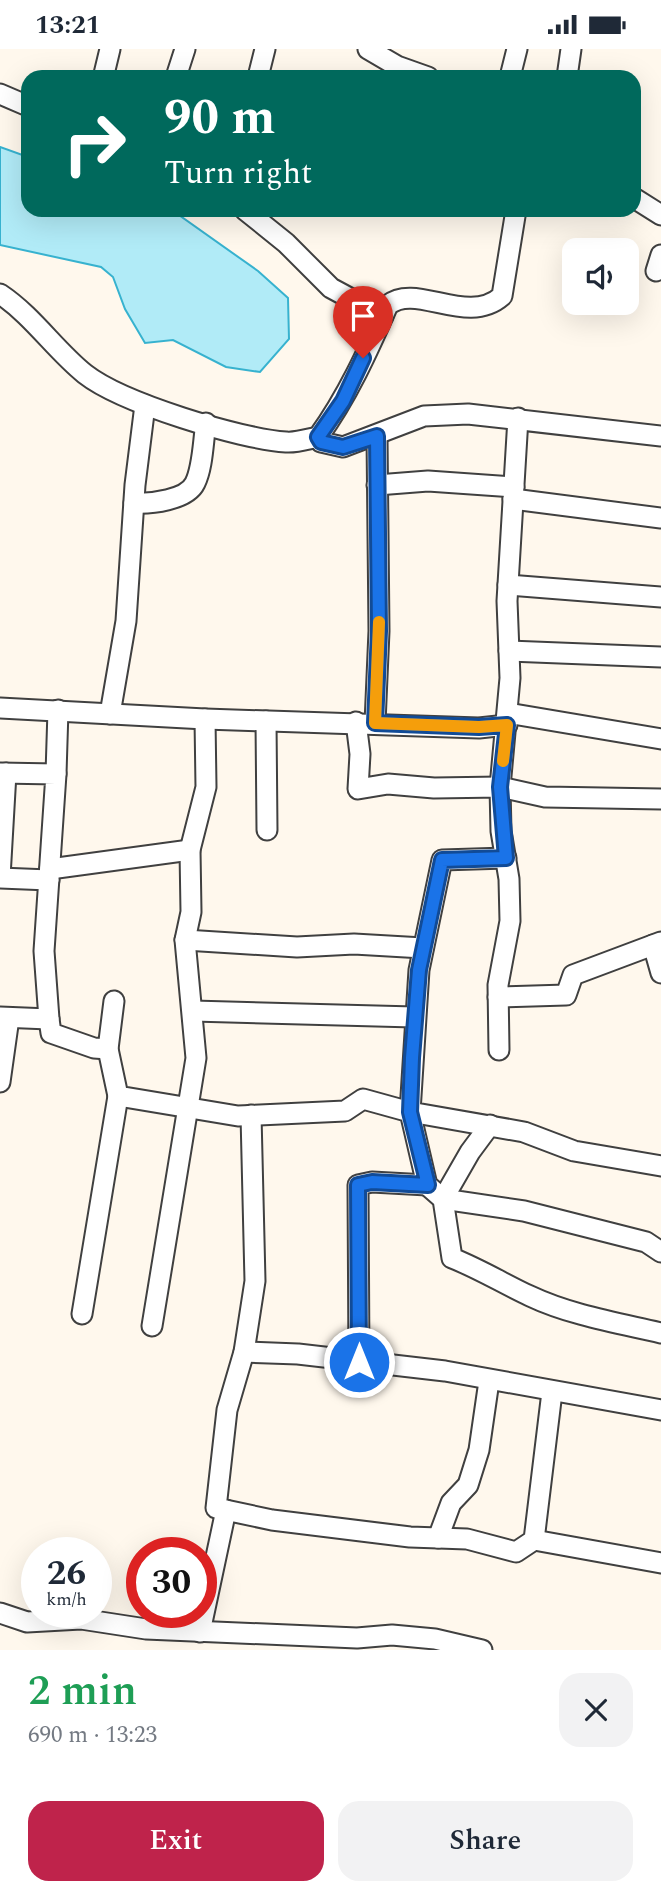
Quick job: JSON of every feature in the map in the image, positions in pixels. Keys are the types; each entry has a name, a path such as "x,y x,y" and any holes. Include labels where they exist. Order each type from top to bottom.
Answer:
{"street":[{"path":"105,70 110,49"},
{"path":"178,70 186,49"},
{"path":"260,70 265,49"},
{"path":"368,49 408,70"},
{"path":"512,70 517,49"},
{"path":"568,70 571,49"},
{"path":"0,94 21,103"},
{"path":"641,202 661,215"},
{"path":"254,217 286,243 331,288 383,316"},
{"path":"0,294 16,305 85,375 145,405 270,440 290,443 318,437 343,401 383,316 393,301 405,299 478,309 502,296 515,217"},
{"path":"110,714 126,621 145,405"},
{"path":"318,437 321,442 343,447 424,416 468,414 661,436"},
{"path":"499,1050 498,997 510,921 500,787 507,719 508,586 518,418"},
{"path":"135,503 147,504 189,491 196,482 206,423"},
{"path":"377,436 379,631 360,754 358,789 388,784 434,788 500,787 545,797 661,799"},
{"path":"377,485 428,481 661,518"},
{"path":"508,586 661,597"},
{"path":"509,650 661,657"},
{"path":"0,708 205,719 479,727 507,719 661,739"},
{"path":"58,710 57,774 44,951 51,1033 94,1048 108,1049"},
{"path":"152,1326 185,1108 196,1058 186,940 191,912 190,850 206,787 205,719"},
{"path":"266,721 267,830"},
{"path":"57,774 3,773 0,877 50,874 190,850"},
{"path":"506,858 442,860 423,949 414,1017 410,1112 428,1185 443,1199 524,1211 646,1242 661,1252"},
{"path":"186,940 297,947 354,944 423,949"},
{"path":"498,997 566,995 573,975 657,944 661,973"},
{"path":"82,1314 118,1096 108,1049 114,1001"},
{"path":"193,1011 414,1017"},
{"path":"0,1082 4,1017 49,1019"},
{"path":"118,1096 185,1108 251,1115 345,1111 363,1099 410,1112 524,1132 574,1151 661,1166"},
{"path":"251,1115 255,1281 244,1352 227,1410 216,1508 272,1520 467,1539 516,1552 534,1540 661,1563"},
{"path":"490,1125 470,1152 443,1199 452,1258 496,1276 531,1297 585,1315 661,1333"},
{"path":"359,1362 358,1185 372,1182 428,1185"},
{"path":"244,1352 298,1354 445,1371 661,1410"},
{"path":"438,1538 451,1503 468,1485 479,1450 489,1381"},
{"path":"534,1540 552,1392"},
{"path":"200,1632 226,1510"},
{"path":"0,1613 27,1622 81,1619 146,1629 338,1644 403,1636 435,1639 482,1650"}],"water":[{"path":"0,147 21,154 21,217 182,217 258,271 288,298 289,339 260,372 226,367 173,340 145,343 125,309 113,277 101,267 0,245"}],"slow traffic":[{"path":"379,622 375,723 479,727 507,725 503,761"}],"route":[{"path":"359,1362 358,1185 361,1182 428,1185 410,1112 413,1031 419,970 442,860 506,858 501,831 500,787 507,725 479,727 375,723 379,631 377,436 343,447 321,442 318,437 343,401 363,358"}]}
